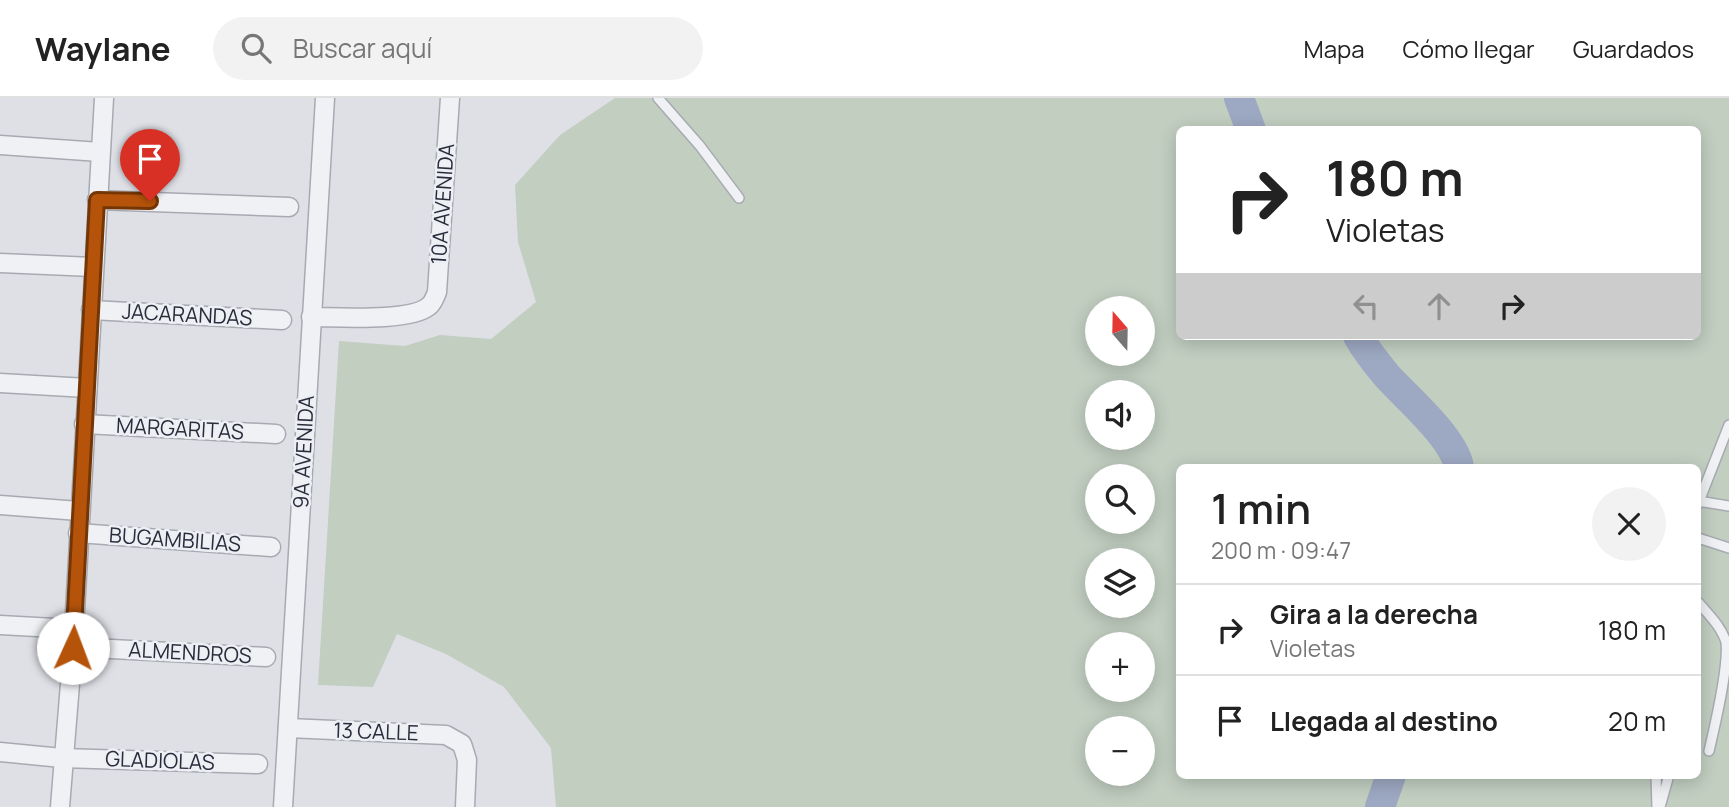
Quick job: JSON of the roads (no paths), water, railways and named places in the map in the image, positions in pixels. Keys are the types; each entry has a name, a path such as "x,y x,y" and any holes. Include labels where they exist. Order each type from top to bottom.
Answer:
{"street":[{"path":"60,807 73,638 104,98"},
{"name":"9A AVENIDA","path":"283,807 325,98"},
{"name":"10A AVENIDA","path":"312,317 409,316 428,307 437,292 450,98"},
{"path":"0,145 100,152"},
{"path":"97,200 289,207"},
{"path":"0,263 93,267"},
{"name":"JACARANDAS","path":"91,310 282,320"},
{"path":"0,383 87,388"},
{"name":"MARGARITAS","path":"84,424 276,433"},
{"path":"0,505 79,511"},
{"name":"BUGAMBILIAS","path":"78,533 271,547"},
{"name":"ALMENDROS","path":"0,625 73,638 266,657"},
{"name":"13 CALLE","path":"288,729 446,735 462,744 467,760 465,807"},
{"path":"0,752 62,758"},
{"name":"GLADIOLAS","path":"62,758 258,764"}],"lane":[{"path":"659,98 739,198"},
{"path":"1701,495 1727,436 1729,425"},
{"path":"1701,502 1729,506"},
{"path":"1701,539 1729,548"},
{"path":"1701,605 1718,625 1726,644 1727,664 1709,751"},
{"path":"1656,779 1658,807"},
{"path":"1658,807 1668,779"}],"waterway":[{"path":"1239,98 1250,126"},
{"path":"1361,340 1387,376 1440,432 1458,464"},
{"path":"1380,807 1390,779"}]}
